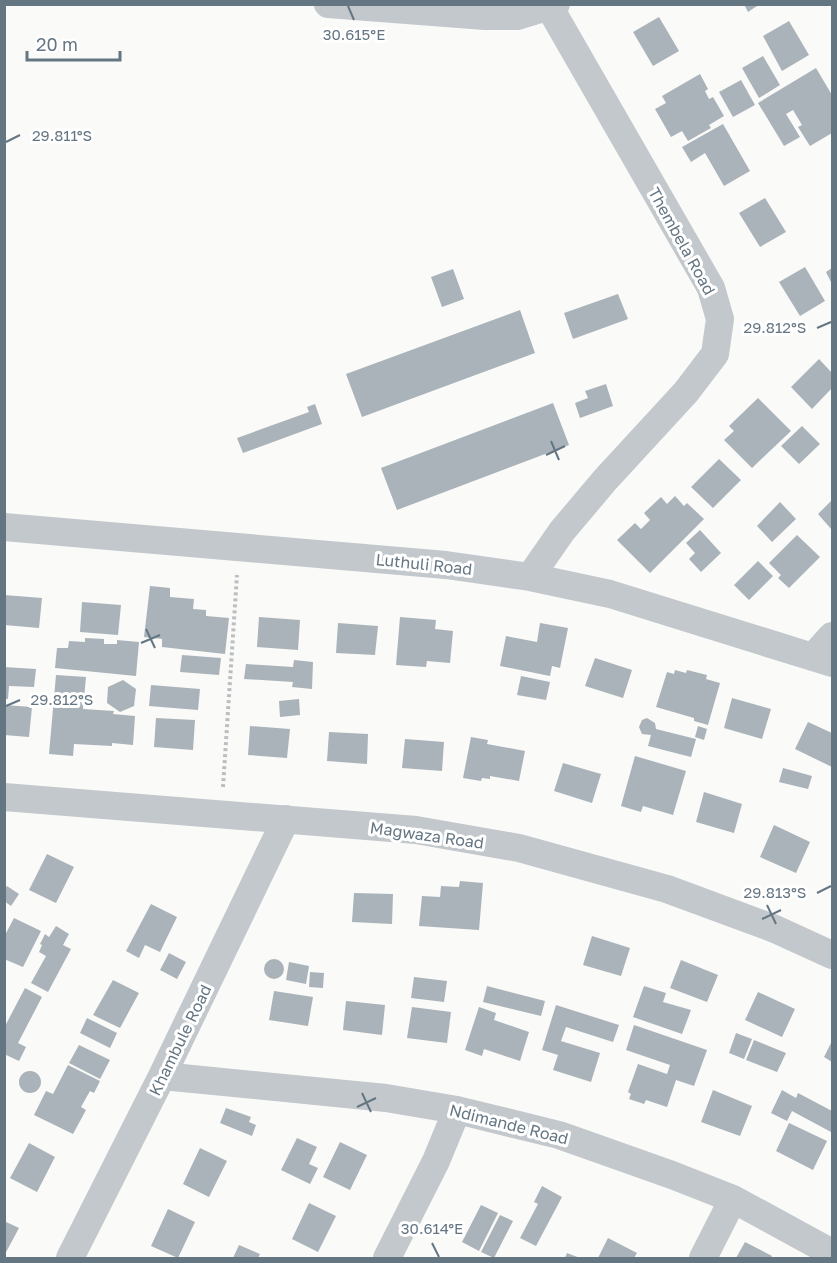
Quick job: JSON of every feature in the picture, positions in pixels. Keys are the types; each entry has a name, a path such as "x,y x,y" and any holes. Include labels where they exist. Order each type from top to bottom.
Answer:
{"street":[{"path":"328,4 484,16 517,16 553,6"},
{"name":"Thembela Road","path":"530,577 562,531 605,480 686,392 715,354 720,319 711,288 553,6"},
{"name":"Luthuli Road","path":"4,527 446,565 530,577 610,594 823,660"},
{"path":"823,660 832,636"},
{"name":"Magwaza Road","path":"4,797 416,830 519,848 667,889 775,929 832,955"},
{"name":"Khambule Road","path":"70,1258 162,1076 286,819"},
{"name":"Ndimande Road","path":"162,1076 386,1098 457,1110 559,1135 733,1199 832,1253"},
{"path":"387,1258 436,1161 457,1110"},
{"path":"703,1258 733,1199"}],"path":[{"path":"222,814 239,548"}],"building":[{"path":"744,4 760,4 748,12"},
{"path":"659,17 679,51 653,66 633,32"},
{"path":"789,21 809,55 782,71 763,36"},
{"path":"763,56 780,85 759,98 742,68"},
{"path":"816,68 832,95 832,133 810,146 798,127 802,125 793,110 786,114 800,137 784,146 758,103"},
{"path":"700,74 708,89 705,91 709,99 713,97 724,116 709,125 711,128 688,141 682,131 671,137 655,109 666,103 662,96"},
{"path":"741,80 755,105 733,117 719,92"},
{"path":"723,124 750,171 724,186 705,153 691,162 682,147"},
{"path":"765,198 786,232 760,247 739,213"},
{"path":"805,267 825,301 800,316 779,282"},
{"path":"832,268 832,284 826,272"},
{"path":"453,269 464,299 442,307 431,277"},
{"path":"618,294 628,319 573,339 564,313"},
{"path":"520,310 535,353 362,417 346,374"},
{"path":"819,359 832,373 832,388 812,409 791,387"},
{"path":"606,384 613,406 580,418 575,403 588,398 585,391"},
{"path":"758,398 791,431 752,468 724,440 734,431 729,426"},
{"path":"553,403 569,445 397,510 381,468"},
{"path":"315,404 322,424 243,453 237,438 309,412 307,407"},
{"path":"802,426 820,444 799,464 781,446"},
{"path":"719,459 741,480 713,508 691,487"},
{"path":"675,496 684,506 687,503 704,519 650,573 617,540 635,523 641,529 650,520 644,513 661,497 667,504"},
{"path":"832,500 832,530 818,514"},
{"path":"780,502 796,519 772,542 757,526"},
{"path":"700,530 721,553 701,572 689,559 695,553 686,543"},
{"path":"797,535 820,557 789,588 778,578 781,575 769,563"},
{"path":"758,561 773,576 749,600 734,585"},
{"path":"150,586 170,588 170,597 194,599 193,609 206,610 206,616 229,618 225,654 162,647 162,639 144,637"},
{"path":"4,595 42,598 39,628 4,625"},
{"path":"82,602 121,605 118,635 80,632"},
{"path":"259,617 300,620 298,650 257,647"},
{"path":"400,617 436,620 435,629 453,631 450,663 427,661 426,667 396,665"},
{"path":"338,623 378,626 375,655 336,653"},
{"path":"540,623 568,628 560,668 552,666 550,676 500,666 506,636 537,642"},
{"path":"85,638 104,639 104,644 117,644 117,640 139,642 136,676 55,668 57,648 68,648 69,641 85,642"},
{"path":"182,655 221,658 219,675 180,672"},
{"path":"595,658 632,670 623,698 585,686"},
{"path":"294,660 313,662 312,689 292,687 293,682 244,679 246,664 293,667"},
{"path":"4,667 36,669 34,687 9,686 8,699 4,699"},
{"path":"675,670 686,673 687,670 707,675 706,679 720,683 708,725 694,721 694,718 656,707 667,672 674,674"},
{"path":"56,675 86,677 83,709 114,711 113,714 135,716 133,745 74,744 73,756 49,754"},
{"path":"521,676 550,682 546,700 517,695"},
{"path":"123,680 136,689 134,706 120,712 107,703 108,687"},
{"path":"151,685 200,689 198,710 149,706"},
{"path":"732,698 771,709 762,739 724,728"},
{"path":"299,699 300,715 280,717 279,701"},
{"path":"4,705 32,707 29,737 4,735"},
{"path":"156,718 195,720 193,750 154,747"},
{"path":"647,718 655,723 656,729 696,739 691,757 648,746 651,735 642,734 639,727 642,720"},
{"path":"808,722 832,733 832,767 795,749"},
{"path":"250,726 290,729 287,758 248,755"},
{"path":"698,726 707,729 704,740 695,737"},
{"path":"329,732 368,734 367,764 327,761"},
{"path":"471,737 488,740 487,744 525,751 519,781 490,776 490,779 482,778 481,781 463,778"},
{"path":"405,739 444,742 442,771 402,768"},
{"path":"635,756 686,771 673,815 643,806 641,812 621,806"},
{"path":"563,763 601,774 592,803 554,791"},
{"path":"783,768 812,776 808,789 779,782"},
{"path":"704,792 742,804 734,833 696,822"},
{"path":"774,825 810,842 796,873 760,857"},
{"path":"47,854 74,867 56,903 29,890"},
{"path":"460,881 483,883 479,930 419,926 422,896 440,897 441,886 459,887"},
{"path":"7,886 19,894 11,906 4,901 4,890"},
{"path":"354,893 393,894 392,924 352,922"},
{"path":"151,904 177,917 160,952 145,945 139,958 126,951"},
{"path":"14,918 41,931 23,967 4,959 4,937"},
{"path":"56,926 69,934 63,945 71,949 48,992 31,983 46,956 39,952 42,945 40,944 45,934 49,937"},
{"path":"592,936 630,948 621,976 583,965"},
{"path":"169,953 186,962 177,979 160,970"},
{"path":"274,959 281,962 284,969 281,976 274,979 267,976 264,969 267,962"},
{"path":"681,960 718,975 707,1002 670,988"},
{"path":"289,962 309,966 306,984 286,980"},
{"path":"310,972 324,973 323,988 309,987"},
{"path":"414,977 447,981 444,1002 411,998"},
{"path":"113,980 139,993 120,1028 93,1015"},
{"path":"487,986 545,1001 541,1016 483,1002"},
{"path":"644,986 666,993 663,1002 691,1010 682,1034 633,1017"},
{"path":"25,988 42,997 18,1043 26,1047 19,1061 4,1054 4,1028"},
{"path":"274,991 313,997 308,1026 269,1020"},
{"path":"758,992 795,1009 782,1037 745,1020"},
{"path":"346,1001 385,1005 382,1035 343,1030"},
{"path":"556,1005 619,1025 613,1042 566,1027 561,1041 600,1053 591,1082 553,1070 558,1055 542,1050"},
{"path":"412,1007 451,1012 447,1043 407,1038"},
{"path":"479,1007 496,1013 494,1020 529,1032 520,1061 484,1049 482,1056 465,1050"},
{"path":"87,1018 117,1033 110,1048 80,1033"},
{"path":"634,1025 707,1050 694,1086 676,1080 667,1107 646,1100 644,1104 629,1099 631,1094 628,1092 638,1064 667,1074 670,1065 626,1050"},
{"path":"736,1033 752,1039 744,1059 729,1053"},
{"path":"754,1040 786,1053 777,1072 746,1060"},
{"path":"832,1041 832,1062 824,1057"},
{"path":"79,1045 110,1060 100,1079 69,1063"},
{"path":"68,1065 100,1081 94,1093 90,1091 81,1107 86,1110 73,1134 34,1115 46,1091 53,1094"},
{"path":"30,1071 38,1074 41,1082 38,1090 30,1093 22,1090 19,1082 22,1074"},
{"path":"713,1090 752,1106 740,1136 701,1122"},
{"path":"782,1090 796,1098 798,1093 832,1111 831,1132 792,1111 787,1121 771,1113"},
{"path":"226,1108 251,1117 249,1122 256,1125 252,1136 220,1123"},
{"path":"789,1123 827,1141 813,1170 776,1151"},
{"path":"297,1138 317,1147 309,1164 318,1168 310,1184 281,1170"},
{"path":"340,1142 367,1155 350,1190 323,1177"},
{"path":"29,1143 55,1157 37,1192 10,1178"},
{"path":"200,1148 227,1161 209,1197 183,1184"},
{"path":"542,1186 562,1197 536,1246 520,1238 538,1204 534,1202"},
{"path":"309,1203 336,1216 318,1252 292,1239"},
{"path":"481,1205 498,1213 479,1251 462,1242"},
{"path":"168,1209 195,1222 178,1258 151,1246"},
{"path":"500,1215 513,1221 494,1258 481,1252"},
{"path":"4,1221 19,1228 4,1256"},
{"path":"608,1238 637,1253 634,1258 598,1258"},
{"path":"745,1242 772,1256 771,1258 736,1258"},
{"path":"239,1245 260,1254 258,1258 233,1258"},
{"path":"567,1253 580,1258 565,1258"}]}
